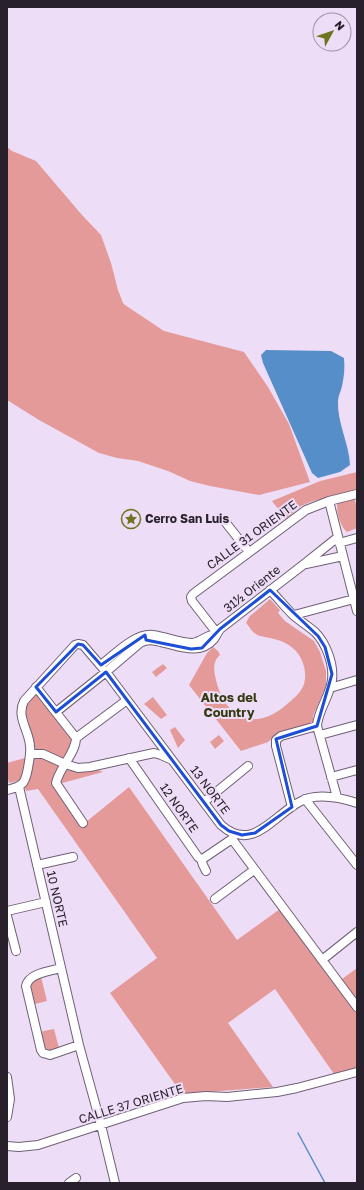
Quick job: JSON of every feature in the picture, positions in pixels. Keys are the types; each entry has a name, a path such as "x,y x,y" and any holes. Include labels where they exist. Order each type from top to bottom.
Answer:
{"street":[{"name":"CALLE 31 ORIENTE","path":"217,633 192,601 191,597 193,594 306,510 329,502 357,496"},
{"path":"329,502 338,540 354,587 354,599 357,611"},
{"path":"226,523 249,552"},
{"path":"338,540 357,538"},
{"name":"31½ Oriente","path":"56,712 136,638 146,638 195,649 205,646 214,638 220,629 338,540"},
{"name":"31½ Oriente","path":"303,565 343,556"},
{"path":"270,590 294,615 314,632 326,647 332,674 330,688 317,726 337,798"},
{"path":"294,615 354,599"},
{"name":"13 NORTE","path":"36,687 75,645 83,645 127,700 221,825 234,836 254,870 357,1007"},
{"path":"330,688 357,680"},
{"path":"7,790 19,787 26,780 30,754 30,742 21,711 24,701 36,687 76,738 76,744 56,783 83,823"},
{"path":"76,738 127,700"},
{"path":"320,735 357,725"},
{"path":"292,807 276,746 277,739 282,735 317,726"},
{"path":"30,754 43,754 78,768 90,767 154,753 161,754 175,764"},
{"name":"12 NORTE","path":"129,758 198,857 201,858 206,871"},
{"path":"204,802 248,766"},
{"path":"331,777 357,770"},
{"name":"10 NORTE","path":"19,787 79,1046 101,1125 115,1183"},
{"path":"201,858 204,858 234,836 255,833 292,807 305,800 320,796 357,803"},
{"path":"305,800 357,865"},
{"path":"37,866 73,857"},
{"path":"215,899 254,870"},
{"path":"7,911 46,902"},
{"path":"7,916 16,951"},
{"path":"322,960 357,932"},
{"path":"61,968 32,977 27,982 26,986 37,1034 43,1053 50,1055 79,1046"},
{"name":"CALLE 37 ORIENTE","path":"7,1146 19,1147 38,1145 183,1098 206,1096 227,1097 277,1092 357,1072"},
{"path":"7,1077 10,1099 7,1118"}],"highlighted area":[{"path":"270,590 318,636 325,647 332,674 317,726 276,739 292,807 255,833 242,835 229,831 221,825 106,672 56,712 36,687 78,644 83,645 101,665 145,635 146,640 191,649 202,648 220,629"}],"shaded area":[{"path":"7,147 12,151 36,161 101,235 111,263 118,290 125,305 164,331 244,352 268,387 289,424 310,482 259,495 190,481 168,471 138,461 117,458 99,453 39,420 7,400"},
{"path":"357,472 357,489 310,502 301,506 286,519 272,501 320,481"},
{"path":"354,498 357,507 357,528 347,532 344,530 340,522 337,504 338,501"},
{"path":"270,599 280,610 278,613 285,621 314,641 320,652 326,671 326,686 313,716 314,723 275,736 268,742 241,751 189,685 207,653 213,647 220,655 217,658 214,670 220,693 226,704 234,712 243,717 253,719 263,718 286,705 296,696 303,687 305,676 304,665 299,655 292,647 284,642 257,635 246,623 249,617"},
{"path":"163,664 167,668 156,677 152,672"},
{"path":"37,690 74,739 64,761 32,752 25,720 26,701"},
{"path":"153,697 167,715 161,719 144,704"},
{"path":"175,727 185,740 178,748 170,730"},
{"path":"219,735 224,741 215,749 210,742"},
{"path":"34,754 85,771 98,770 103,772 55,785 82,825 75,831 129,787 237,940 280,909 357,1010 357,1068 334,1074 275,989 228,1023 273,1087 182,1094 110,993 157,958 38,789 26,791 22,780 9,783 7,763 25,758 26,755"},
{"path":"357,968 357,1007 338,982"},
{"path":"41,977 47,1001 31,1005 28,986 32,984 34,979"},
{"path":"54,1029 59,1048 51,1050 45,1049 39,1032"}],"water":[{"path":"266,350 331,351 344,358 344,376 338,399 338,409 348,449 350,465 340,472 318,478 312,473 263,363 261,355"}],"waterway":[{"path":"298,1133 325,1183"}],"place":[{"name":"Cerro San Luis","path":"131,519"}],"district":[{"name":"Altos del Country","path":"229,704"}]}
